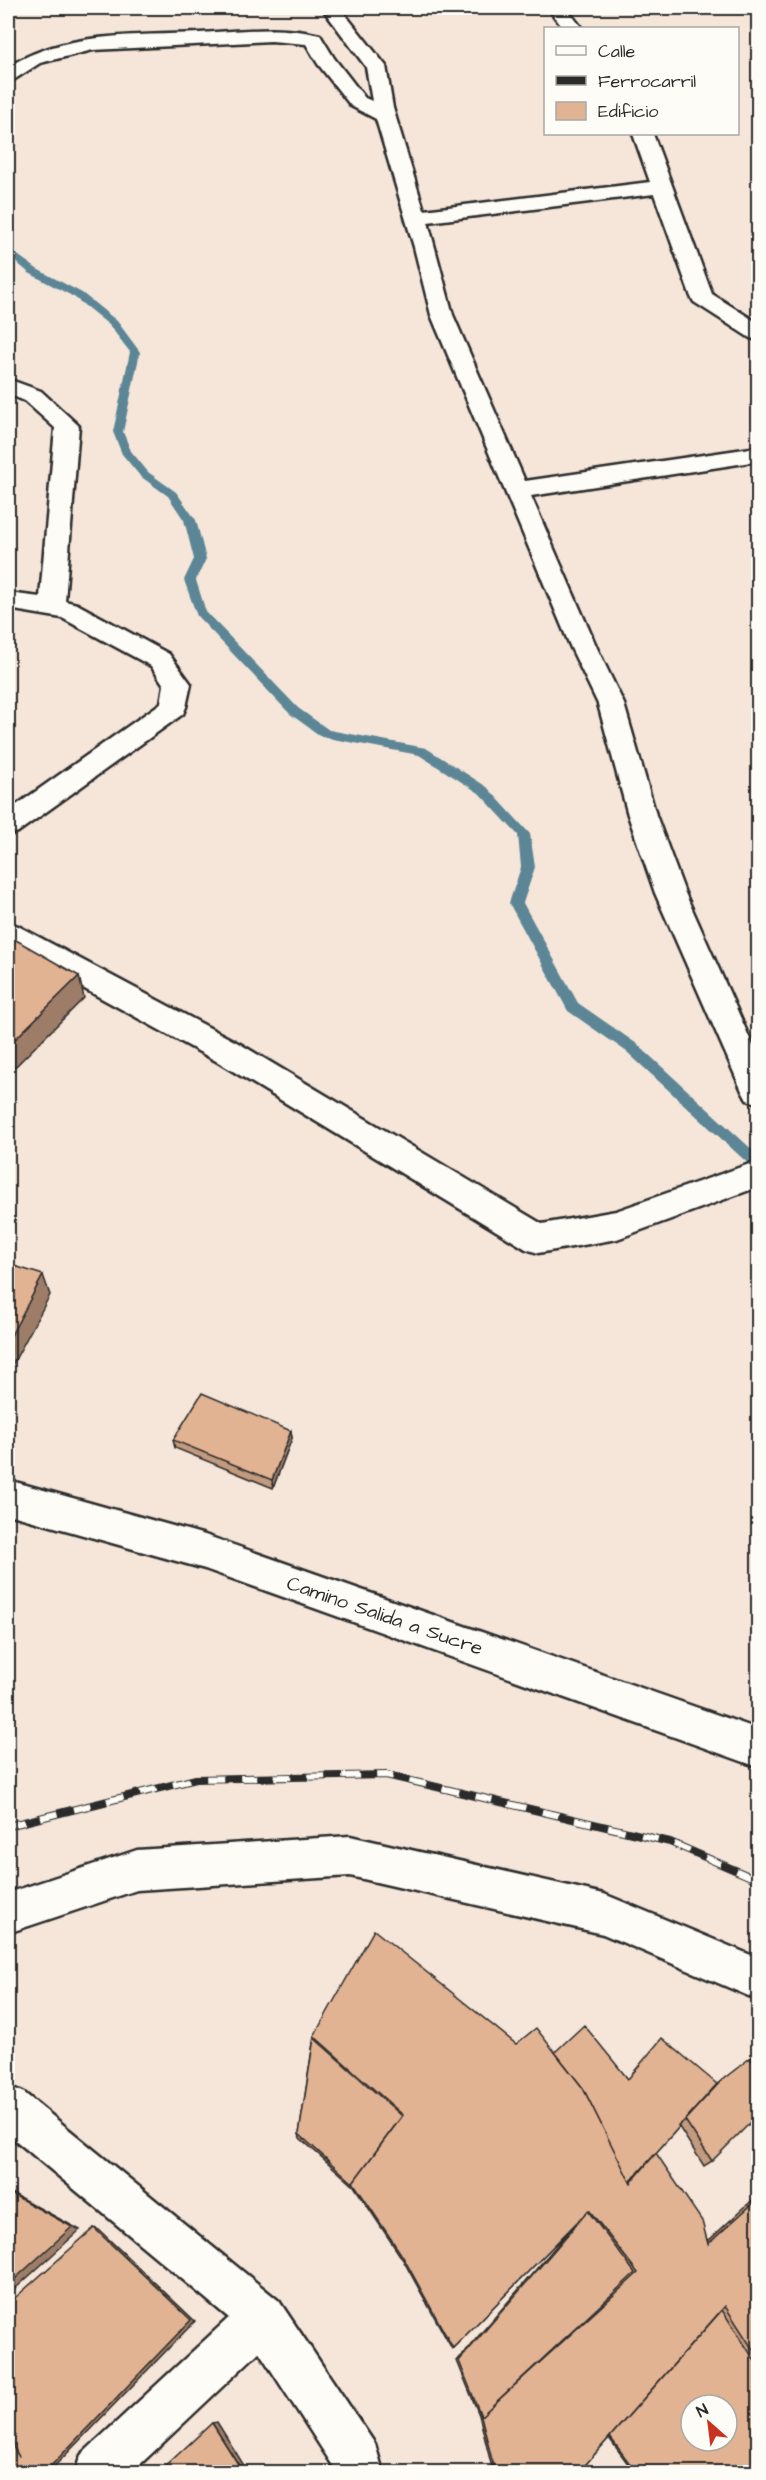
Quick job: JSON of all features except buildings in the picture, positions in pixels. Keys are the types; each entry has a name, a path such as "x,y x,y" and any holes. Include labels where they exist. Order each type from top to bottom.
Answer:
{"street":[{"path":"331,8 376,66 385,116 416,217 442,315 579,638 610,704 642,815 670,893 759,1091"},
{"path":"557,8 571,27"},
{"path":"8,75 33,59 93,44 271,35 313,39 325,60 358,102 385,116"},
{"path":"643,135 702,297 759,333"},
{"path":"416,217 661,187"},
{"path":"8,386 33,396 67,426 52,608"},
{"path":"517,490 759,454"},
{"path":"8,601 68,610 160,660 178,684 173,708 8,825"},
{"path":"8,933 229,1053 538,1239 617,1225 759,1174"},
{"name":"Camino Salida a Sucre","path":"8,1497 205,1552 759,1748"},
{"path":"8,1913 137,1870 350,1856 604,1914 759,1979"},
{"path":"8,2108 263,2317 358,2462 360,2472"},
{"path":"98,2472 263,2317"}],"waterway":[{"path":"8,251 33,271 78,295 113,323 135,352 118,432 126,452 144,474 172,494 190,520 200,559 190,580 201,613 294,711 326,734 422,751 483,790 524,834 528,867 516,903 573,1007 632,1048 758,1164"}],"railway":[{"path":"8,1826 196,1779 386,1775 670,1842 758,1880"}]}
